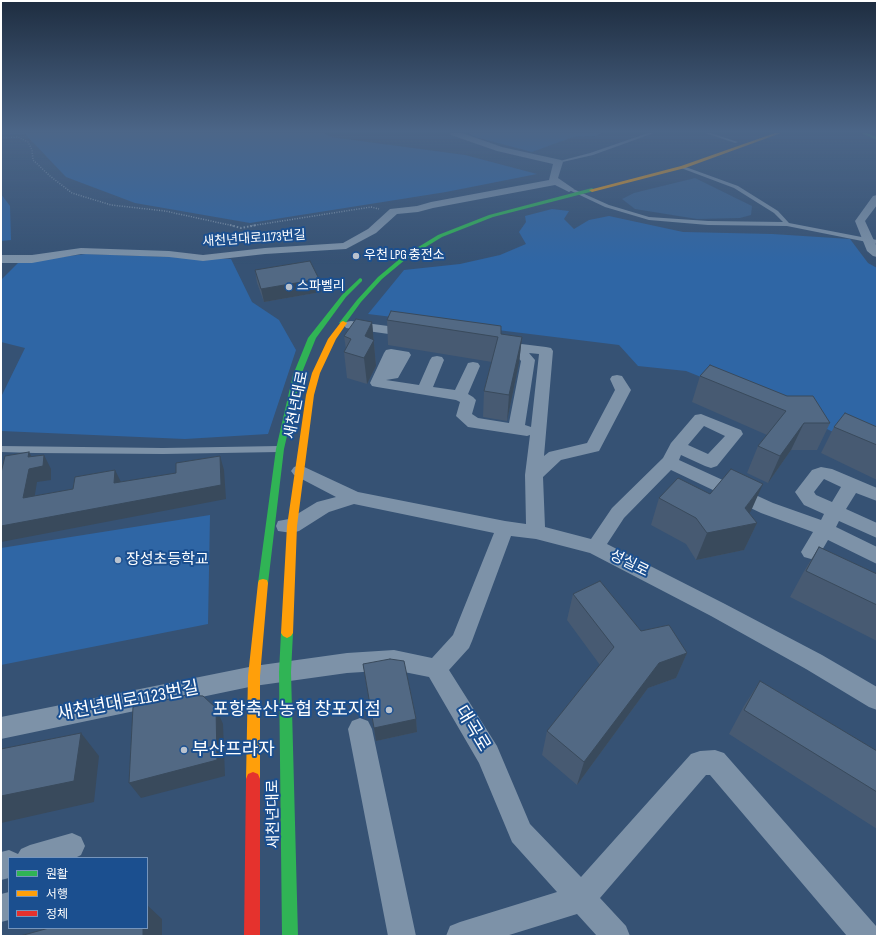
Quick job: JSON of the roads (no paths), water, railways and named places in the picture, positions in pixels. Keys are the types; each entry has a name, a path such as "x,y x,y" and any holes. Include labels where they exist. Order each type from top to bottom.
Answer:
{"main road":[{"name":"새천년대로","path":"290,936 285,672 292,526 310,395 316,373 332,338 359,301 380,278 404,258 440,236 491,216 541,204 617,177"},
{"path":"617,177 626,182"},
{"name":"새천년대로","path":"433,230 483,211 532,198 574,192 646,177"},
{"path":"532,198 541,204"},
{"name":"새천년대로","path":"252,936 254,676 259,612 280,449 297,375 312,338 344,296 369,272"}],"street":[{"path":"554,177 553,179 556,182 574,192"},
{"name":"새천년대로1173번길","path":"1,259 32,259 81,251 169,254 203,258 265,251 346,246 372,231 394,211 418,210 431,205 556,182"},
{"path":"877,198 860,221 873,242 873,251 877,254"},
{"path":"343,324 420,334"},
{"path":"483,343 546,351 534,475 536,532"},
{"path":"516,429 528,360 522,354 522,348"},
{"path":"424,390 437,360"},
{"path":"460,396 472,366"},
{"path":"382,374 376,383 460,396 468,400 464,416 474,423 539,433"},
{"path":"534,475 555,456 593,447 623,390 617,379"},
{"path":"595,547 618,513 673,454 767,508 824,529 877,556"},
{"path":"300,471 354,498"},
{"path":"877,495 821,473 818,474 804,492 810,500 877,531"},
{"path":"811,552 852,484"},
{"path":"270,527 292,526 323,507 354,498"},
{"name":"성실로","path":"354,498 505,528 536,532 595,547 718,610 814,662 877,699"},
{"path":"254,676 347,664 394,660 436,669 461,642 505,528"},
{"name":"대곡로","path":"436,669 488,755 522,833 580,899 616,936"},
{"name":"새천년대로1123번길","path":"1,728 254,676"},
{"path":"360,728 402,936"},
{"path":"460,936 580,899 700,763 714,762 866,936"},
{"path":"34,857 72,846"}],"lane":[{"path":"709,177 736,187 757,199 776,212 787,224"},
{"path":"574,192 615,209 662,220 708,223 787,224 873,242"},
{"path":"1,449 155,451 280,449"}],"place":[{"name":"우천 LPG 충전소","path":"356,256"},
{"name":"스파벨리","path":"289,287"},
{"name":"장성초등학교","path":"118,560"},
{"name":"포항축산농협 창포지점","path":"389,710"},
{"name":"부산프라자","path":"184,750"}]}
